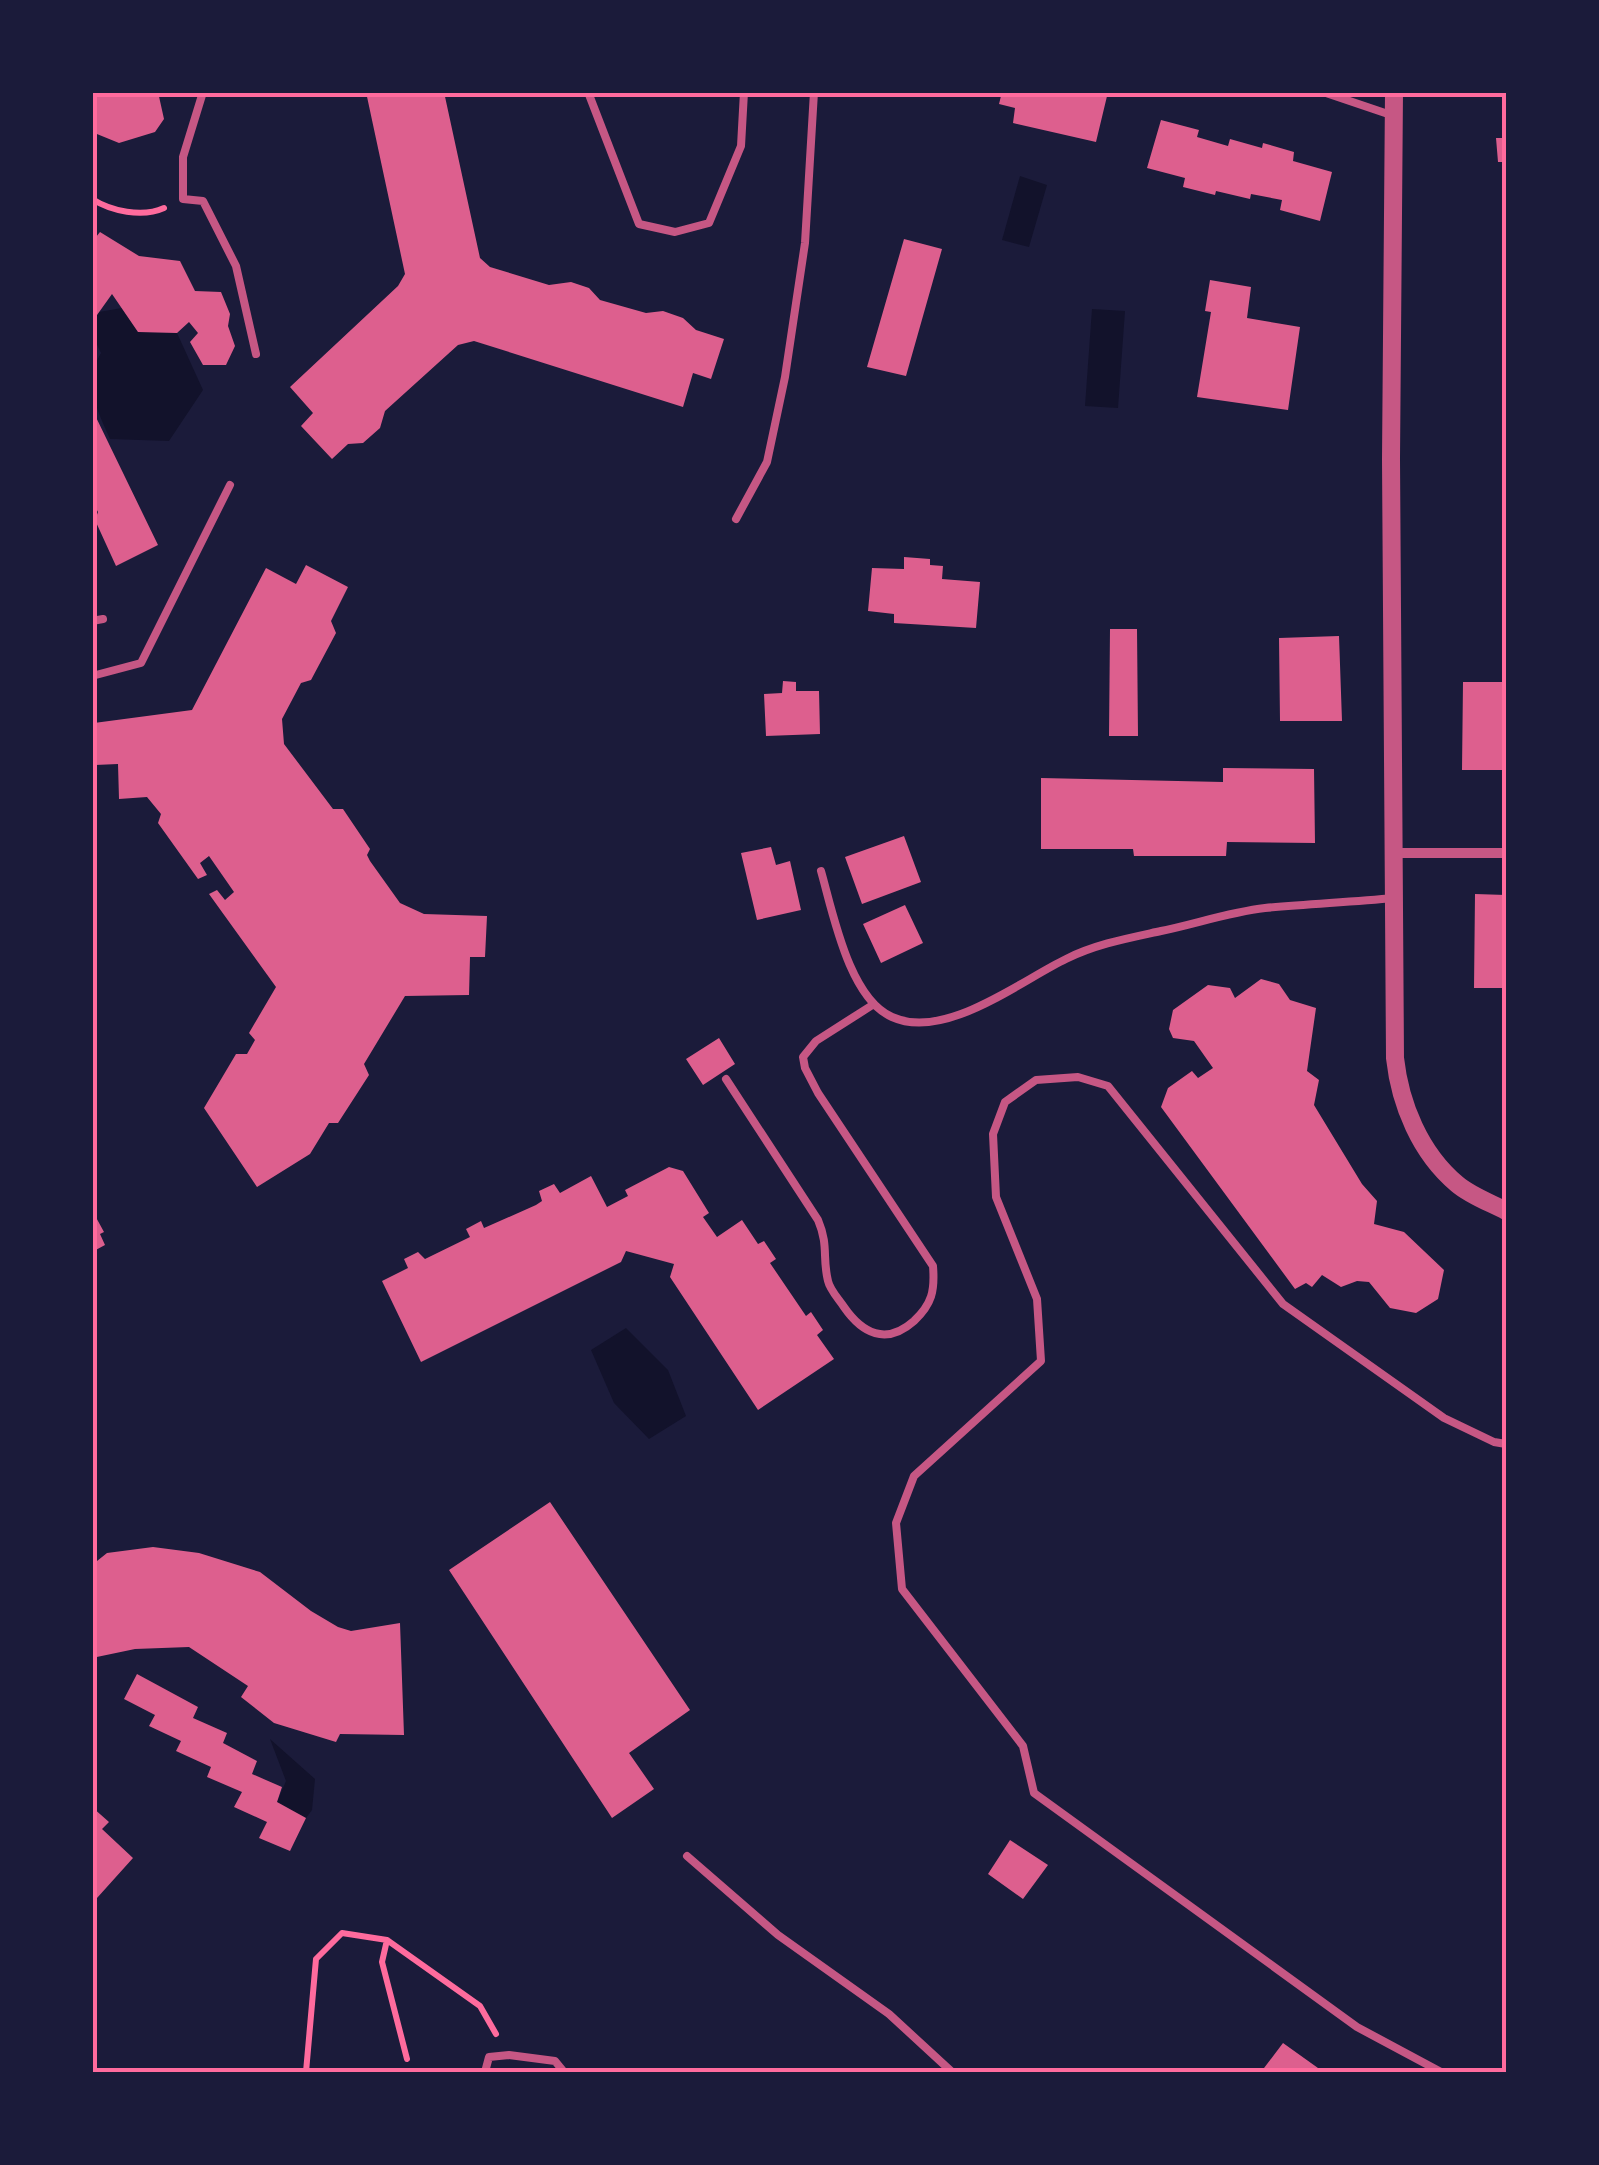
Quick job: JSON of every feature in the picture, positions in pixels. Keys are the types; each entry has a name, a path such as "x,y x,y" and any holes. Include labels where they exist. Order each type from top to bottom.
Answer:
{"street":[{"path":"1394,92 1394,1058 1398,1092 1432,1156 1458,1185 1506,1211"},
{"path":"1394,853 1506,853"}],"lane":[{"path":"202,92 183,157 183,200 203,201 236,266 256,354"},
{"path":"588,92 639,224 674,232 709,223 741,146 744,92"},
{"path":"736,519 767,462 786,376 805,243 814,92"},
{"path":"1322,92 1394,116"},
{"path":"92,676 141,664 230,485"},
{"path":"92,621 103,619"},
{"path":"822,871 842,944 865,995 888,1016 910,1023 977,1008 1066,958 1102,944 1262,909 1394,898"},
{"path":"726,1079 818,1220 826,1240 829,1285 854,1320 869,1333 890,1334 909,1325 929,1306 935,1287 933,1266 818,1093 803,1056 816,1041 874,1004"},
{"path":"1441,2072 1357,2027 1034,1794 1023,1746 902,1590 896,1523 914,1476 1042,1362 1037,1300 996,1198 993,1134 1005,1102 1036,1080 1078,1077 1108,1086 1283,1304 1444,1418 1506,1444"},
{"path":"687,1856 778,1935 889,2014 952,2072"},
{"path":"485,2072 489,2057 509,2055 555,2061 564,2072"}],"path":[{"path":"92,199 108,208 153,213 183,200"},
{"path":"306,2072 316,1959 342,1932 388,1940 480,2006 509,2055"},
{"path":"388,1940 382,1962 407,2059"}],"shaded area":[{"path":"1020,176 1047,185 1029,247 1002,240"},
{"path":"122,308 138,332 177,333 203,390 169,441 110,439 97,407 93,375 101,353 94,337 94,322 99,312"},
{"path":"1092,309 1125,311 1118,408 1085,406"},
{"path":"626,1328 668,1370 686,1416 649,1439 614,1403 591,1350"},
{"path":"270,1739 315,1779 312,1810 306,1818 277,1802 286,1781"}],"building":[{"path":"92,92 158,92 164,119 155,132 119,143 92,132"},
{"path":"366,92 444,92 480,258 490,267 549,285 571,282 589,288 600,300 683,318 696,330 724,339 711,379 693,373 683,407 474,341 458,345 385,411 380,428 363,443 348,444 332,459 301,426 313,413 290,387 398,286 405,274"},
{"path":"1002,92 1108,92 1096,142 1013,123 1015,108 999,104"},
{"path":"1161,120 1199,130 1197,137 1228,146 1230,139 1294,152 1293,161 1332,172 1320,221 1280,210 1282,200 1251,194 1250,199 1216,191 1215,195 1183,187 1185,178 1147,168"},
{"path":"1496,138 1506,138 1506,162 1498,162"},
{"path":"100,232 139,256 180,261 195,291 221,292 230,314 228,326 235,346 226,365 203,365 190,342 198,333 189,322 177,333 138,332 112,294 92,322 92,242"},
{"path":"904,239 942,249 906,376 867,367"},
{"path":"1210,280 1251,287 1247,318 1300,327 1288,410 1197,397 1211,312 1205,311"},
{"path":"92,409 158,545 116,566 95,520 98,512 92,501"},
{"path":"904,557 930,559 930,565 943,566 942,579 980,582 976,628 894,623 894,614 868,611 872,568 904,569"},
{"path":"306,565 348,587 331,621 336,633 311,680 301,683 282,719 284,744 333,809 343,809 370,849 370,861 400,903 424,914 487,916 485,957 470,957 469,995 405,996 364,1064 369,1075 338,1123 329,1123 310,1154 257,1187 204,1108 236,1054 247,1054 255,1040 249,1033 276,987 209,894 217,890 225,900 234,892 209,856 200,863 207,875 198,879 158,823 161,814 147,797 119,799 118,764 95,765 94,723 192,710 266,568 296,584"},
{"path":"1110,629 1137,629 1138,736 1109,736"},
{"path":"1339,636 1342,721 1280,721 1279,638"},
{"path":"783,681 796,682 796,691 819,691 820,734 766,736 764,694 782,693"},
{"path":"1463,682 1506,682 1506,770 1462,770"},
{"path":"1223,768 1314,769 1315,843 1227,842 1226,856 1134,856 1133,849 1041,849 1041,778 1223,782"},
{"path":"904,836 921,882 862,904 845,857"},
{"path":"771,847 776,865 790,861 801,910 757,920 741,853"},
{"path":"1475,894 1506,895 1506,988 1474,988"},
{"path":"905,905 923,943 881,963 863,924"},
{"path":"1261,979 1279,984 1290,1000 1316,1008 1307,1071 1319,1080 1314,1105 1362,1184 1377,1201 1374,1224 1404,1232 1444,1270 1438,1299 1416,1313 1390,1308 1369,1282 1357,1281 1341,1287 1322,1275 1312,1287 1306,1283 1295,1289 1161,1107 1168,1088 1192,1071 1198,1078 1213,1068 1194,1041 1173,1038 1169,1029 1173,1010 1208,985 1230,988 1235,998"},
{"path":"719,1038 735,1064 703,1085 686,1059"},
{"path":"669,1167 683,1171 709,1213 703,1217 717,1237 742,1220 758,1244 764,1241 776,1259 770,1263 806,1316 811,1312 823,1330 817,1335 834,1359 758,1410 670,1277 674,1264 626,1251 621,1262 421,1362 382,1281 408,1268 404,1259 418,1252 425,1259 470,1237 466,1229 481,1221 484,1228 536,1205 542,1201 539,1191 554,1184 560,1193 591,1176 607,1207 628,1196 625,1190"},
{"path":"92,1210 104,1232 100,1234 105,1245 92,1252"},
{"path":"550,1502 690,1710 629,1753 654,1789 612,1818 449,1570"},
{"path":"153,1547 199,1553 260,1572 311,1611 351,1631 400,1623 404,1735 340,1734 336,1742 274,1723 241,1697 248,1686 189,1647 135,1649 92,1658 92,1565 107,1553"},
{"path":"137,1674 198,1707 193,1718 227,1733 223,1743 257,1761 252,1774 282,1787 277,1802 306,1818 290,1851 259,1838 267,1822 234,1807 242,1792 207,1777 211,1767 176,1751 181,1741 149,1726 155,1715 124,1699"},
{"path":"92,1807 109,1822 102,1829 133,1858 97,1898 92,1894"},
{"path":"1010,1840 1048,1865 1023,1899 988,1874"},
{"path":"1283,2043 1318,2068 1315,2072 1261,2072"}]}
